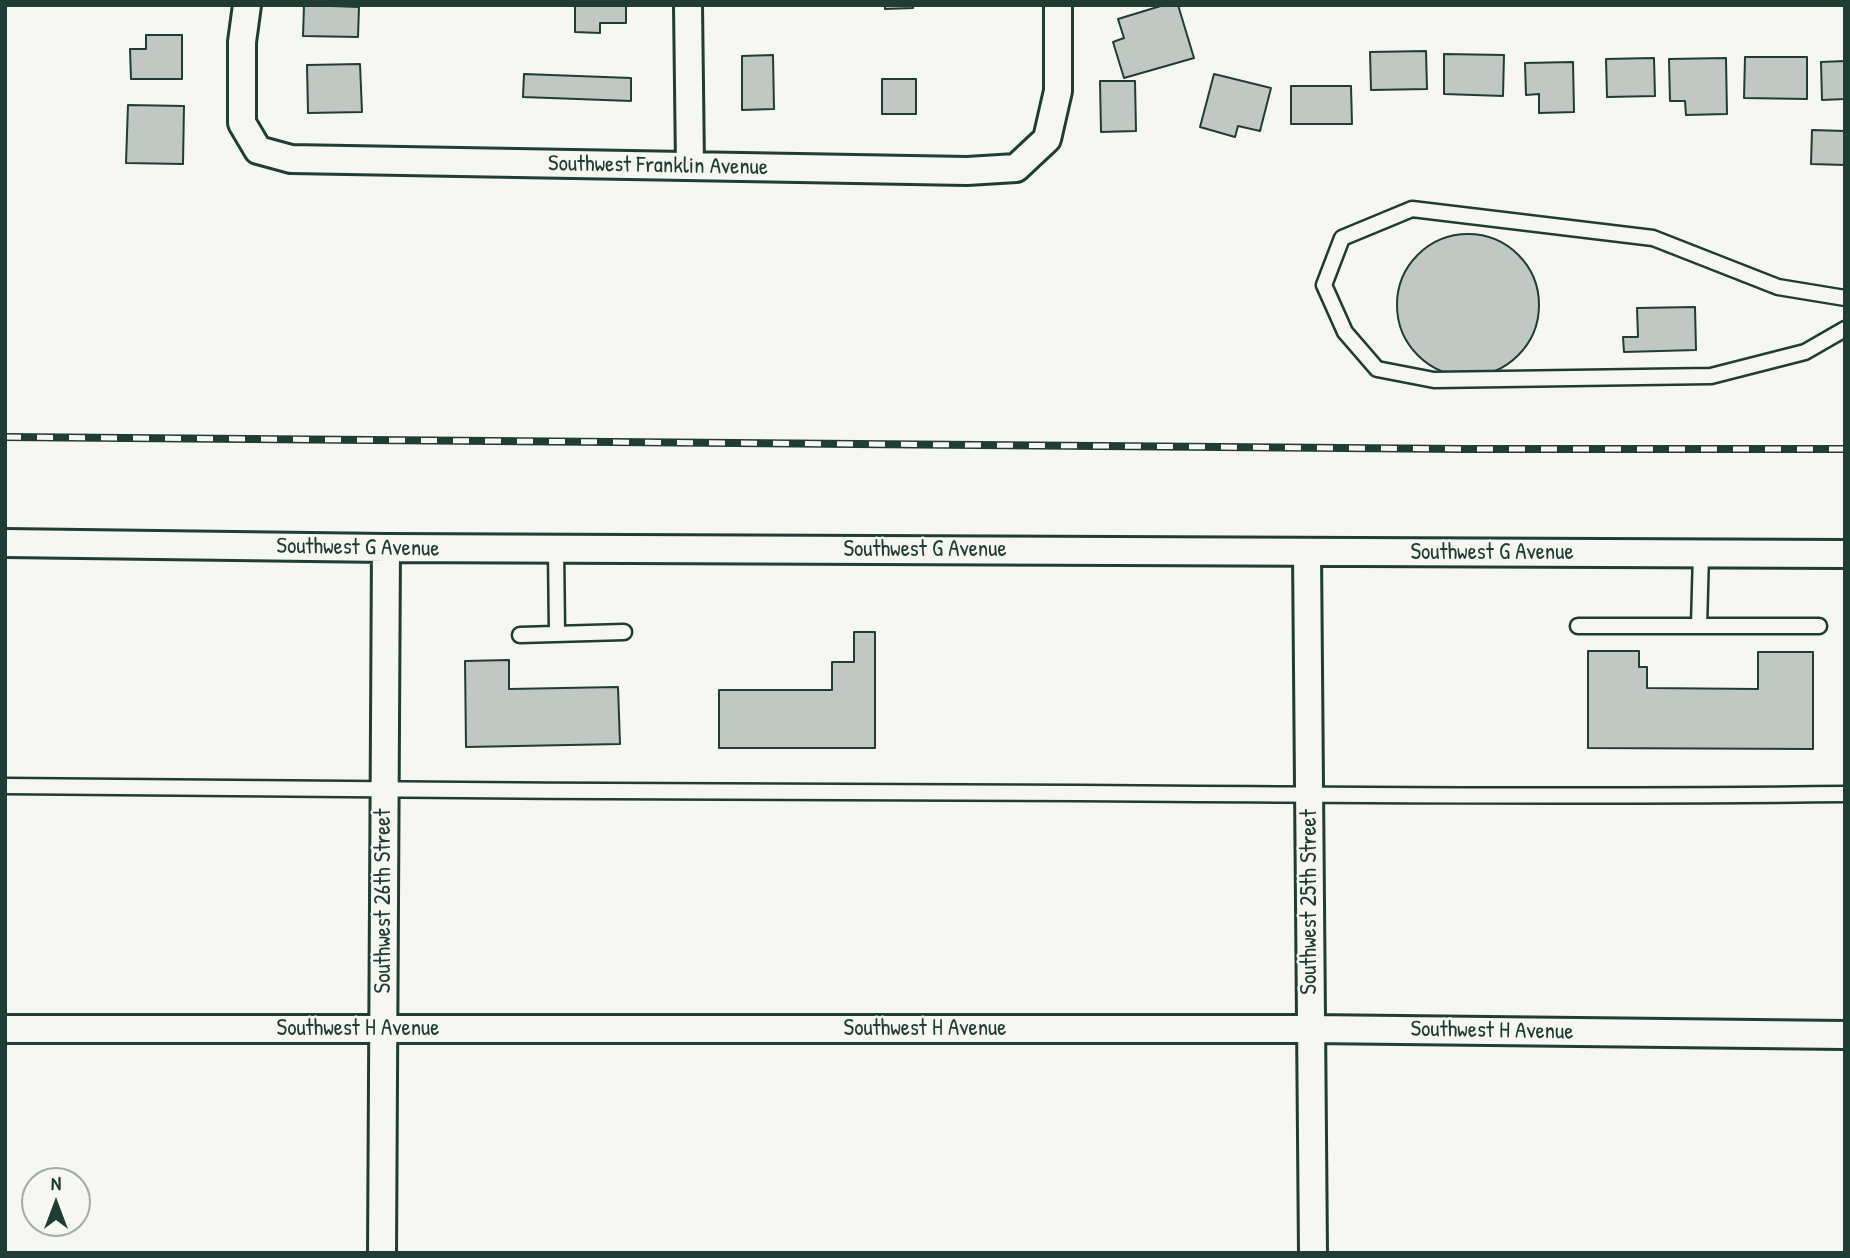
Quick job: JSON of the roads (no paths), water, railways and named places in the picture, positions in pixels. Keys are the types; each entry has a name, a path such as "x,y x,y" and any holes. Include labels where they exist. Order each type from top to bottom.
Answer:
{"street":[{"name":"Southwest Franklin Avenue","path":"247,5 242,42 242,123 258,150 291,159 967,171 1016,169 1047,139 1058,92 1058,5"},
{"path":"688,5 690,166"},
{"name":"Southwest G Avenue","path":"5,543 386,548 1845,554"},
{"name":"Southwest 26th Street","path":"382,1253 386,548"},
{"name":"Southwest 25th Street","path":"1307,552 1313,1253"},
{"name":"Southwest H Avenue","path":"5,1029 1311,1030 1845,1035"}],"lane":[{"path":"1845,298 1778,288 1653,238 1412,209 1342,238 1324,285 1345,332 1377,369 1434,380 1711,376 1805,352 1845,329"},
{"path":"556,549 557,633"},
{"path":"1699,626 1701,553"},
{"path":"1578,626 1819,626"},
{"path":"520,635 624,632"},
{"path":"5,786 1686,796 1845,794"}],"railway":[{"path":"5,437 1464,449 1845,449"}]}
